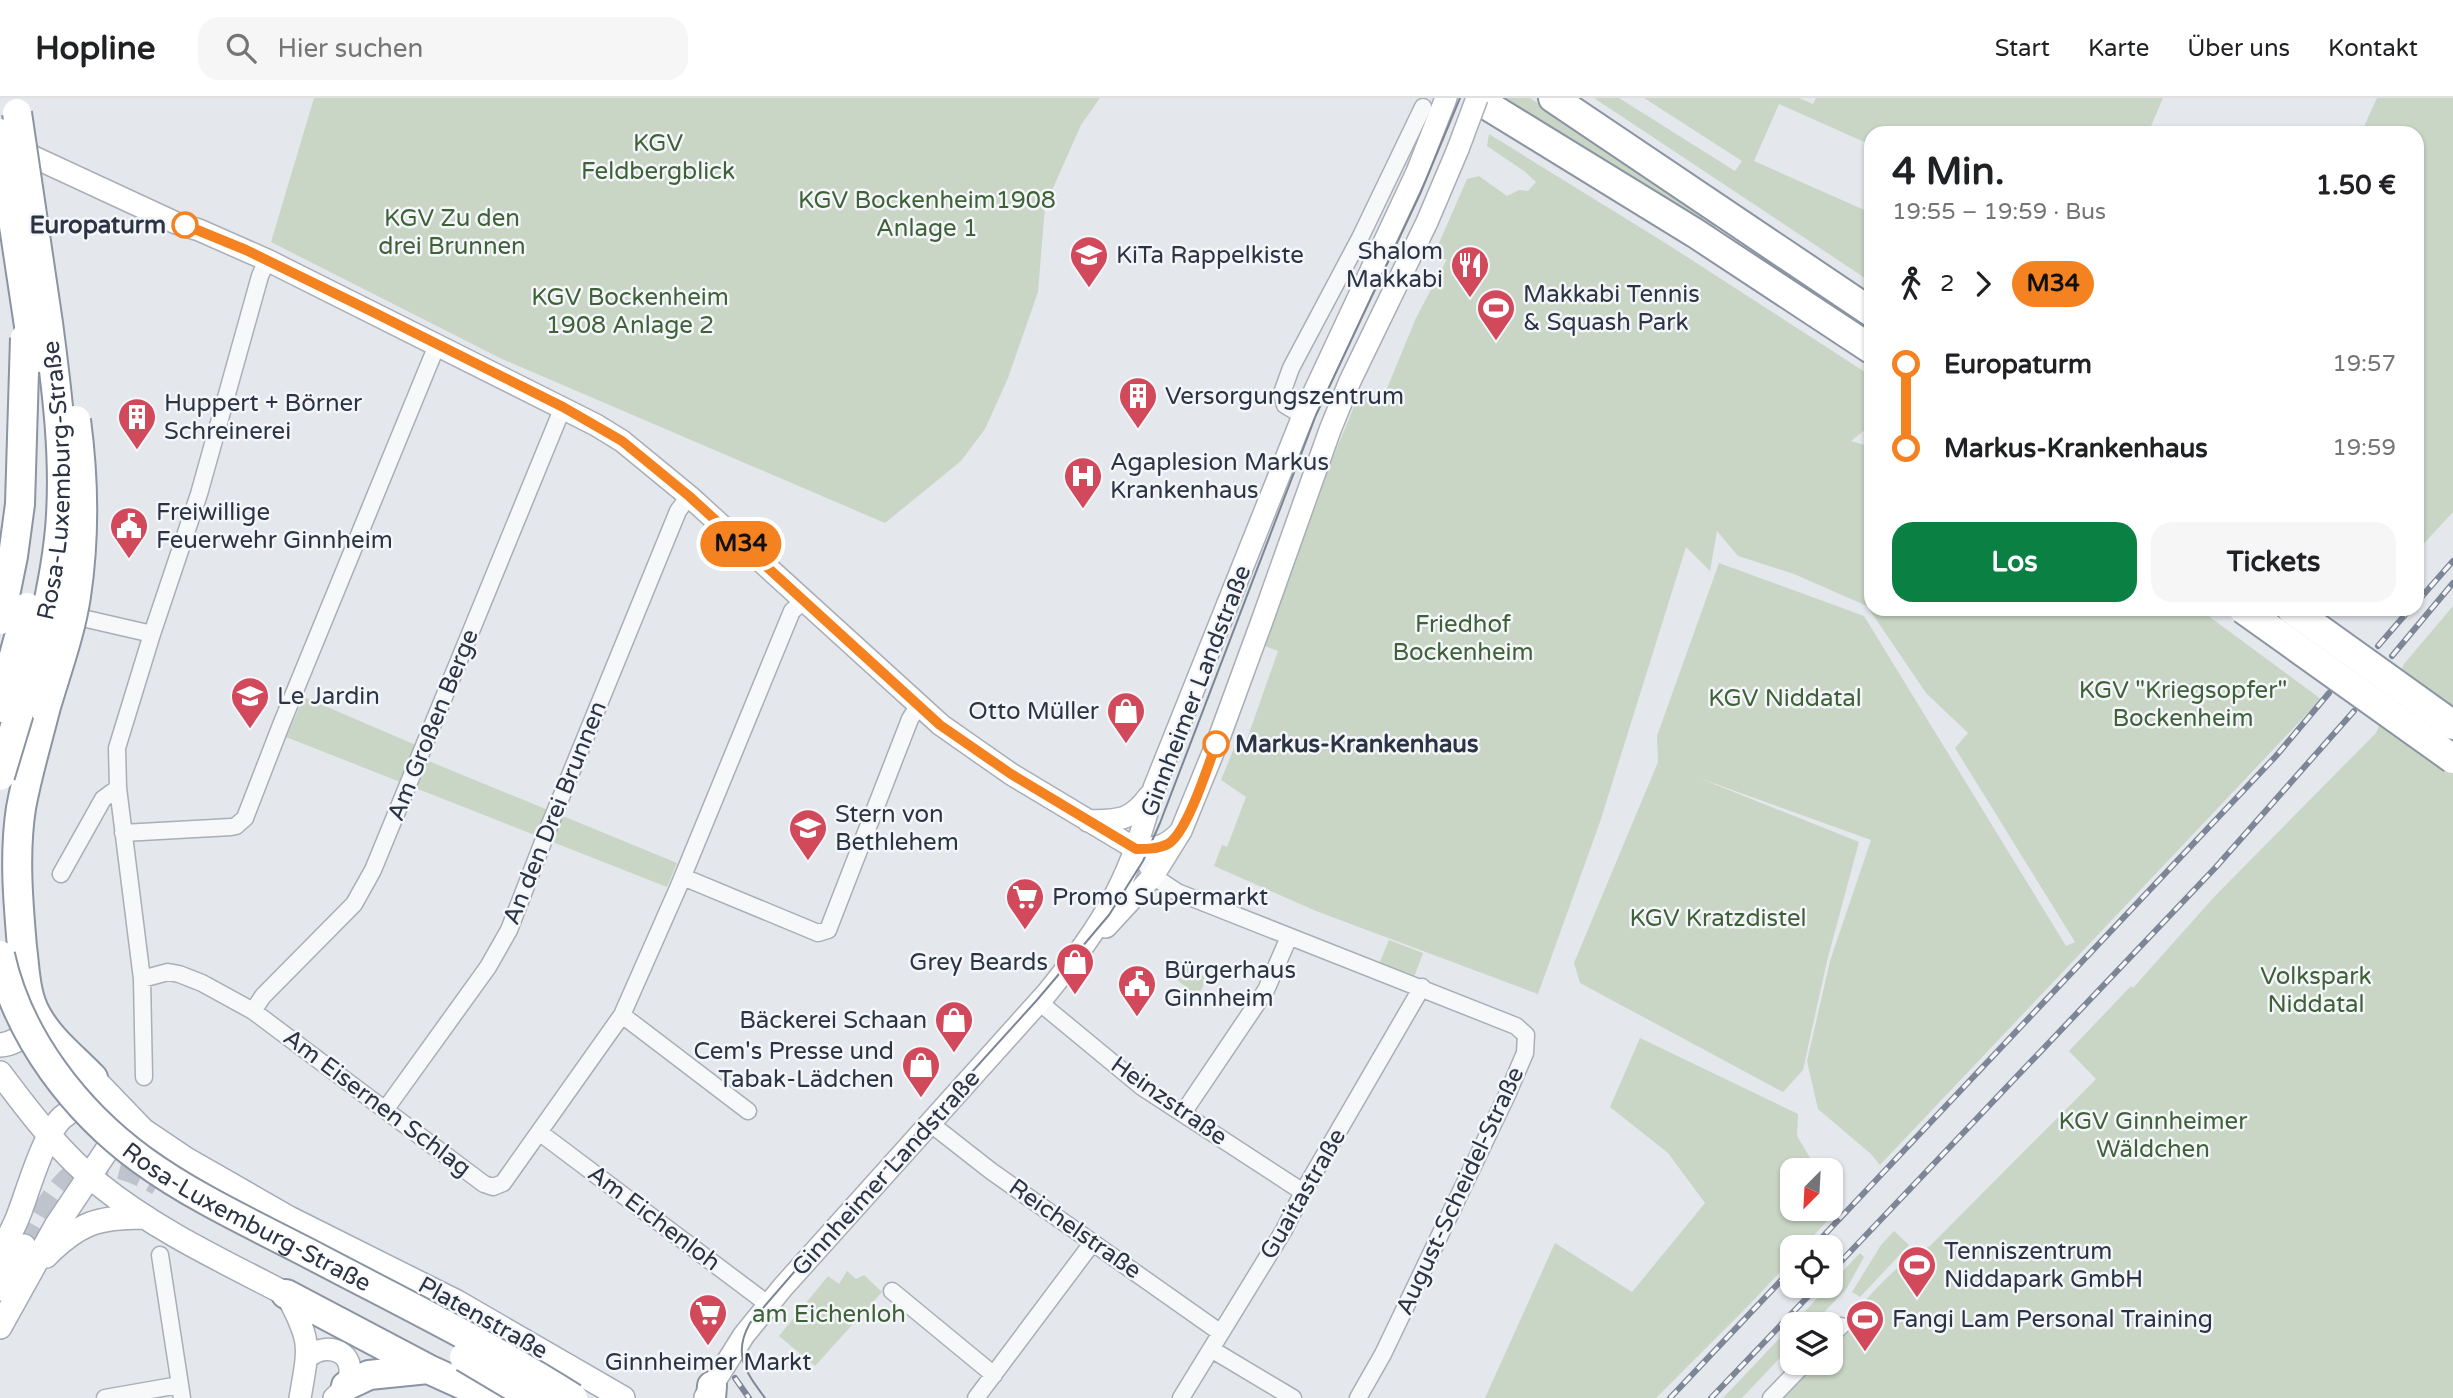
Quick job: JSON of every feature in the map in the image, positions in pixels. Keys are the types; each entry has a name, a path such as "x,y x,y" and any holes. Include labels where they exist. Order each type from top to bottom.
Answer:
{"highway":[{"path":"1552,98 1864,307"},
{"path":"1484,102 1695,233 1864,344"},
{"name":"Rosa-Luxemburg-Straße","path":"0,776 34,660 60,529 61,418 44,292 11,115"},
{"name":"Rosa-Luxemburg-Straße","path":"0,708 32,589 42,525 45,471 43,417 27,314 11,115"},
{"path":"44,292 75,412 83,470 84,531 76,598 21,811 17,868 19,910 33,1021 53,1037 107,1097"},
{"path":"0,620 20,504 27,314"},
{"path":"2253,616 2453,759"},
{"path":"2301,616 2453,725"},
{"name":"Rosa-Luxemburg-Straße","path":"0,955 12,996 44,1059 102,1126 130,1150 187,1188 573,1398"},
{"name":"Rosa-Luxemburg-Straße","path":"0,1008 16,1043 48,1093 95,1146 125,1171 178,1205 445,1347 533,1398"},
{"path":"286,1294 428,1369 492,1398"},
{"path":"340,1392 369,1375 428,1369"}],"main road":[{"name":"Ginnheimer Landstraße","path":"1075,958 1108,908 1136,849 1154,788 1303,416 1433,133 1446,98"},
{"name":"Ginnheimer Landstraße","path":"705,1395 744,1335 769,1305 867,1192 1040,1002 1075,958 1153,876 1181,831 1219,738 1350,381 1427,222 1458,149 1484,102"},
{"path":"0,142 176,223 199,230 265,265 563,407 622,441 689,496 940,725 984,757 1136,849 1154,849 1168,844 1181,831"},
{"path":"1222,619 1233,615 1245,619 1257,635"},
{"path":"1088,821 1127,818 1141,807 1154,788"},
{"path":"0,1045 24,1036 33,1021"},
{"path":"4,1078 50,1137 89,1176 143,1217 286,1294 306,1336 308,1357 300,1398"},
{"path":"4,1078 25,1124 37,1165"},
{"path":"0,1327 56,1226 115,1138 118,1131 107,1097"},
{"name":"Platenstraße","path":"50,1137 63,1116 76,1109 98,1108 107,1097 144,1130 186,1159 258,1201 494,1322 623,1398"},
{"path":"0,1254 50,1137"},
{"path":"32,1271 55,1247 86,1225 108,1218 143,1217"},
{"path":"0,1289 24,1246"},
{"path":"424,1305 494,1322"},
{"path":"308,1357 316,1350 328,1348 343,1353 349,1371 340,1392"}],"street":[{"path":"1303,416 1284,405 1282,393 1285,382 1360,238 1423,107"},
{"path":"144,1077 142,979 118,788 117,748 199,494 265,265"},
{"path":"124,833 231,827 245,818 428,341"},
{"name":"Am Großen Berge","path":"253,1011 263,996 354,904 373,870 563,407"},
{"name":"An den Drei Brunnen","path":"385,1110 488,967 509,930 673,523 689,496"},
{"path":"0,597 152,634"},
{"name":"Am Eisernen Schlag","path":"142,979 168,972 179,974 202,983 253,1011 484,1184 493,1186 503,1182 622,1014 683,877 792,611 804,601"},
{"path":"683,877 818,933 828,930 910,719 919,705"},
{"path":"61,874 103,799 118,788"},
{"name":"August-Scheidel-Straße","path":"1136,849 1153,876 1187,897 1422,987 1516,1026 1526,1035 1525,1053 1383,1354 1358,1398"},
{"path":"1183,1113 1266,990 1289,937"},
{"name":"Guaitastraße","path":"1181,1398 1284,1230 1303,1192 1422,987"},
{"path":"0,1000 33,1021"},
{"name":"Heinzstraße","path":"1040,1002 1142,1087 1303,1192"},
{"path":"622,1014 748,1111"},
{"name":"Reichelstraße","path":"931,1124 991,1171 1221,1333"},
{"name":"Am Eichenloh","path":"539,1132 769,1305"},
{"path":"976,1398 1093,1241"},
{"path":"105,1398 181,1391 160,1255"},
{"path":"892,1291 994,1374"},
{"path":"1211,1349 1293,1398"},
{"path":"1771,1398 1793,1375"}],"green space":[{"path":"314,98 1100,98 1081,125 1045,206 1038,292 1008,378 985,429 961,461 885,523 502,359 271,242"},
{"path":"1503,98 1530,98 1716,225 1715,228"},
{"path":"1594,98 1619,98 1735,171 1742,161 1644,98 1799,98 1813,104 1816,98 2163,98 2151,126 1864,126 1864,142 1779,104 1754,161 1864,210 1864,277"},
{"path":"2377,98 2453,98 2453,512 2424,543 2424,126 2364,126"},
{"name":"Friedhof Bockenheim","path":"1489,134 1667,244 1864,371 1864,431 1851,441 1864,445 1864,605 1794,574 1738,556 1717,531 1710,571 1686,547 1600,822 1538,994 1316,911 1214,866 1222,845 1227,847 1246,797 1221,780 1234,748 1246,742 1278,651 1265,646 1319,491 1360,392 1383,398 1416,318 1447,259 1432,259 1467,179 1479,176 1507,196 1519,190 1528,191 1536,182 1487,146"},
{"path":"1719,563 1864,616 2066,946 2075,942 1955,748 1968,733 1926,693 1874,616 2208,616 2321,699 1880,1165 1871,1154 1818,1109 1807,1061 1830,961 1871,840 1699,778 1859,842 1827,961 1803,1070 1783,1092 1580,983 1574,963 1658,762 1657,736"},
{"name":"Volkspark Niddatal","path":"2453,606 2453,1398 1774,1398 1796,1375 1843,1375 1843,1326 1903,1263 1930,1246 2096,1079 2069,1051 2131,986 2133,988 2215,896 2376,733 2404,664"},
{"path":"304,697 418,746 414,755 677,863 667,887 286,737"},
{"path":"1389,940 1423,953 1414,977 1379,964"},
{"path":"1173,958 1196,969 1204,977 1200,992 1192,992 1166,971"},
{"path":"1640,1038 1798,1114 1797,1136 1810,1158 1780,1158 1780,1222 1826,1222 1814,1235 1780,1235 1780,1272 1656,1398 1485,1398 1555,1243 1632,1292 1705,1203 1668,1153 1610,1107"},
{"path":"1894,1231 1909,1245 1860,1297 1852,1292 1881,1245"},
{"path":"1860,1253 1864,1257 1843,1292 1843,1271"},
{"name":"am Eichenloh","path":"847,1271 856,1279 864,1275 882,1292 815,1366 779,1336 828,1276 839,1284"},
{"path":"1818,1298 1838,1298 1824,1312 1804,1312"},
{"path":"1780,1338 1780,1358 1742,1398 1723,1398"}],"tunnel":[{"path":"24,1246 49,1203 75,1174 91,1167 109,1166 131,1171 158,1184"}],"tram line":[{"path":"765,1398 747,1371 742,1354 742,1345 750,1323 865,1190 1037,1000 1109,915 1143,861 1160,823 1316,415 1420,194 1460,98"}],"railway":[{"path":"2424,594 2453,561"},
{"path":"2392,656 2453,583"},
{"path":"2378,646 2404,616"},
{"path":"1824,1235 2276,756 2329,693"},
{"path":"1843,1259 2216,867 2354,711"},
{"path":"1670,1398 1780,1282"},
{"path":"1711,1398 1807,1298"},
{"path":"735,1378 749,1398"}],"bus line":[{"name":"M34","path":"185,225 246,250 491,370 622,441 689,496 940,725 984,757 1136,849 1154,849 1168,844 1181,831 1216,744"}],"place":[{"name":"Europaturm","path":"185,225"},
{"name":"KiTa Rappelkiste","path":"1089,289"},
{"name":"Shalom Makkabi","path":"1470,299"},
{"name":"Makkabi Tennis & Squash Park","path":"1496,342"},
{"name":"Versorgungszentrum","path":"1138,430"},
{"name":"Huppert + Börner Schreinerei","path":"137,451"},
{"name":"Agaplesion Markus Krankenhaus","path":"1083,510"},
{"name":"Freiwillige Feuerwehr Ginnheim","path":"129,560"},
{"name":"Le Jardin","path":"250,730"},
{"name":"Markus-Krankenhaus","path":"1216,744"},
{"name":"Otto Müller","path":"1126,745"},
{"name":"Stern von Bethlehem","path":"808,862"},
{"name":"Promo Supermarkt","path":"1025,931"},
{"name":"Grey Beards","path":"1075,996"},
{"name":"Bürgerhaus Ginnheim","path":"1137,1018"},
{"name":"Bäckerei Schaan","path":"954,1054"},
{"name":"Cem's Presse und Tabak-Lädchen","path":"921,1099"},
{"name":"Tenniszentrum Niddapark GmbH","path":"1917,1299"},
{"name":"Ginnheimer Markt","path":"708,1347"},
{"name":"Fangi Lam Personal Training","path":"1865,1353"}],"park label":[{"name":"KGV Feldbergblick","path":"658,157"},
{"name":"KGV Bockenheim1908 Anlage 1","path":"927,214"},
{"name":"KGV Zu den drei Brunnen","path":"452,232"},
{"name":"KGV Bockenheim 1908 Anlage 2","path":"630,311"},
{"name":"KGV Niddatal","path":"1785,698"},
{"name":"KGV \"Kriegsopfer\" Bockenheim","path":"2183,704"},
{"name":"KGV Kratzdistel","path":"1718,918"},
{"name":"KGV Ginnheimer Wäldchen","path":"2153,1135"}]}
